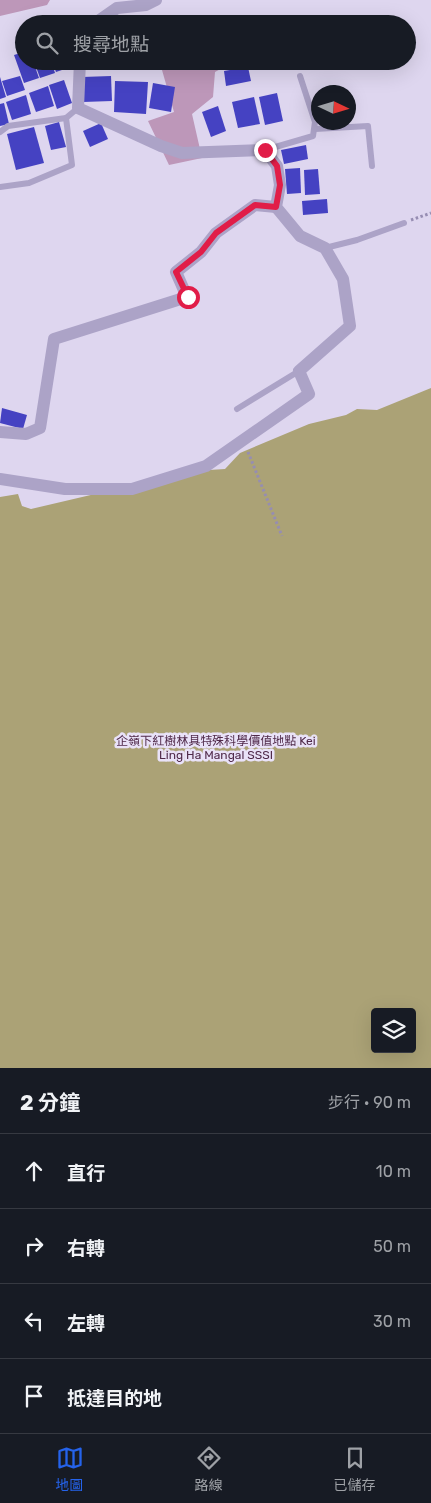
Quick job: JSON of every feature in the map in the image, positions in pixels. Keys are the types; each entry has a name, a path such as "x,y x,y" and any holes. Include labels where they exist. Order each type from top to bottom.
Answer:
{"street":[{"path":"107,15 117,8 146,5 156,0"},
{"path":"80,70 78,108 153,142 182,153 265,150 277,166 280,185 276,207"},
{"path":"0,432 26,434 40,428 54,339 188,297 176,272 201,252 216,233 255,205 276,207 300,236 325,248 343,279 350,326 300,371 309,394 206,466 132,489 65,489 0,479"}],"lane":[{"path":"300,76 311,110"},
{"path":"0,132 8,126 66,118 78,108"},
{"path":"0,187 29,183 72,165 66,118"},
{"path":"356,126 368,126 372,166"},
{"path":"265,150 313,136 314,130"},
{"path":"325,248 357,240 404,223"},
{"path":"237,409 300,371"}],"path":[{"path":"404,223 431,213"},
{"path":"243,440 282,536"}],"shaded area":[{"path":"0,0 50,0 47,5 0,16"},
{"path":"162,70 219,70 215,72 213,97 192,114 202,158 169,165 148,121 174,112"},
{"name":"企嶺下紅樹林具特殊科學價值地點 Kei Ling Ha Mangal SSSI","path":"431,388 431,1068 0,1068 0,497 18,494 22,506 31,509 193,471 225,469 240,453 309,424 346,415 357,409 377,410"}],"building":[{"path":"19,70 36,70 39,78 24,83"},
{"path":"37,70 54,70 55,73 40,78"},
{"path":"249,70 251,81 226,86 224,71"},
{"path":"20,76 25,90 7,96 2,81"},
{"path":"111,76 112,101 83,102 82,77"},
{"path":"0,77 6,97 0,99"},
{"path":"64,80 72,103 57,109 49,85"},
{"path":"115,81 148,82 146,114 114,112"},
{"path":"153,83 175,87 171,112 149,108"},
{"path":"48,86 54,106 36,112 29,93"},
{"path":"277,93 283,121 265,125 259,97"},
{"path":"26,95 31,114 12,120 6,102"},
{"path":"254,97 260,124 238,128 232,102"},
{"path":"4,103 9,124 0,126 0,104"},
{"path":"218,106 226,131 211,137 202,112"},
{"path":"59,122 66,147 51,150 45,126"},
{"path":"101,123 108,139 90,147 83,131"},
{"path":"34,127 44,163 16,170 7,134"},
{"path":"306,145 308,159 284,164 281,150"},
{"path":"300,168 301,193 287,194 285,169"},
{"path":"318,169 320,194 305,195 304,170"},
{"path":"327,199 328,213 303,215 302,201"},
{"path":"2,408 27,415 23,429 0,423"}],"route":[{"path":"188,297 176,272 201,252 216,233 255,205 276,207 280,185 277,166 265,150"}]}
